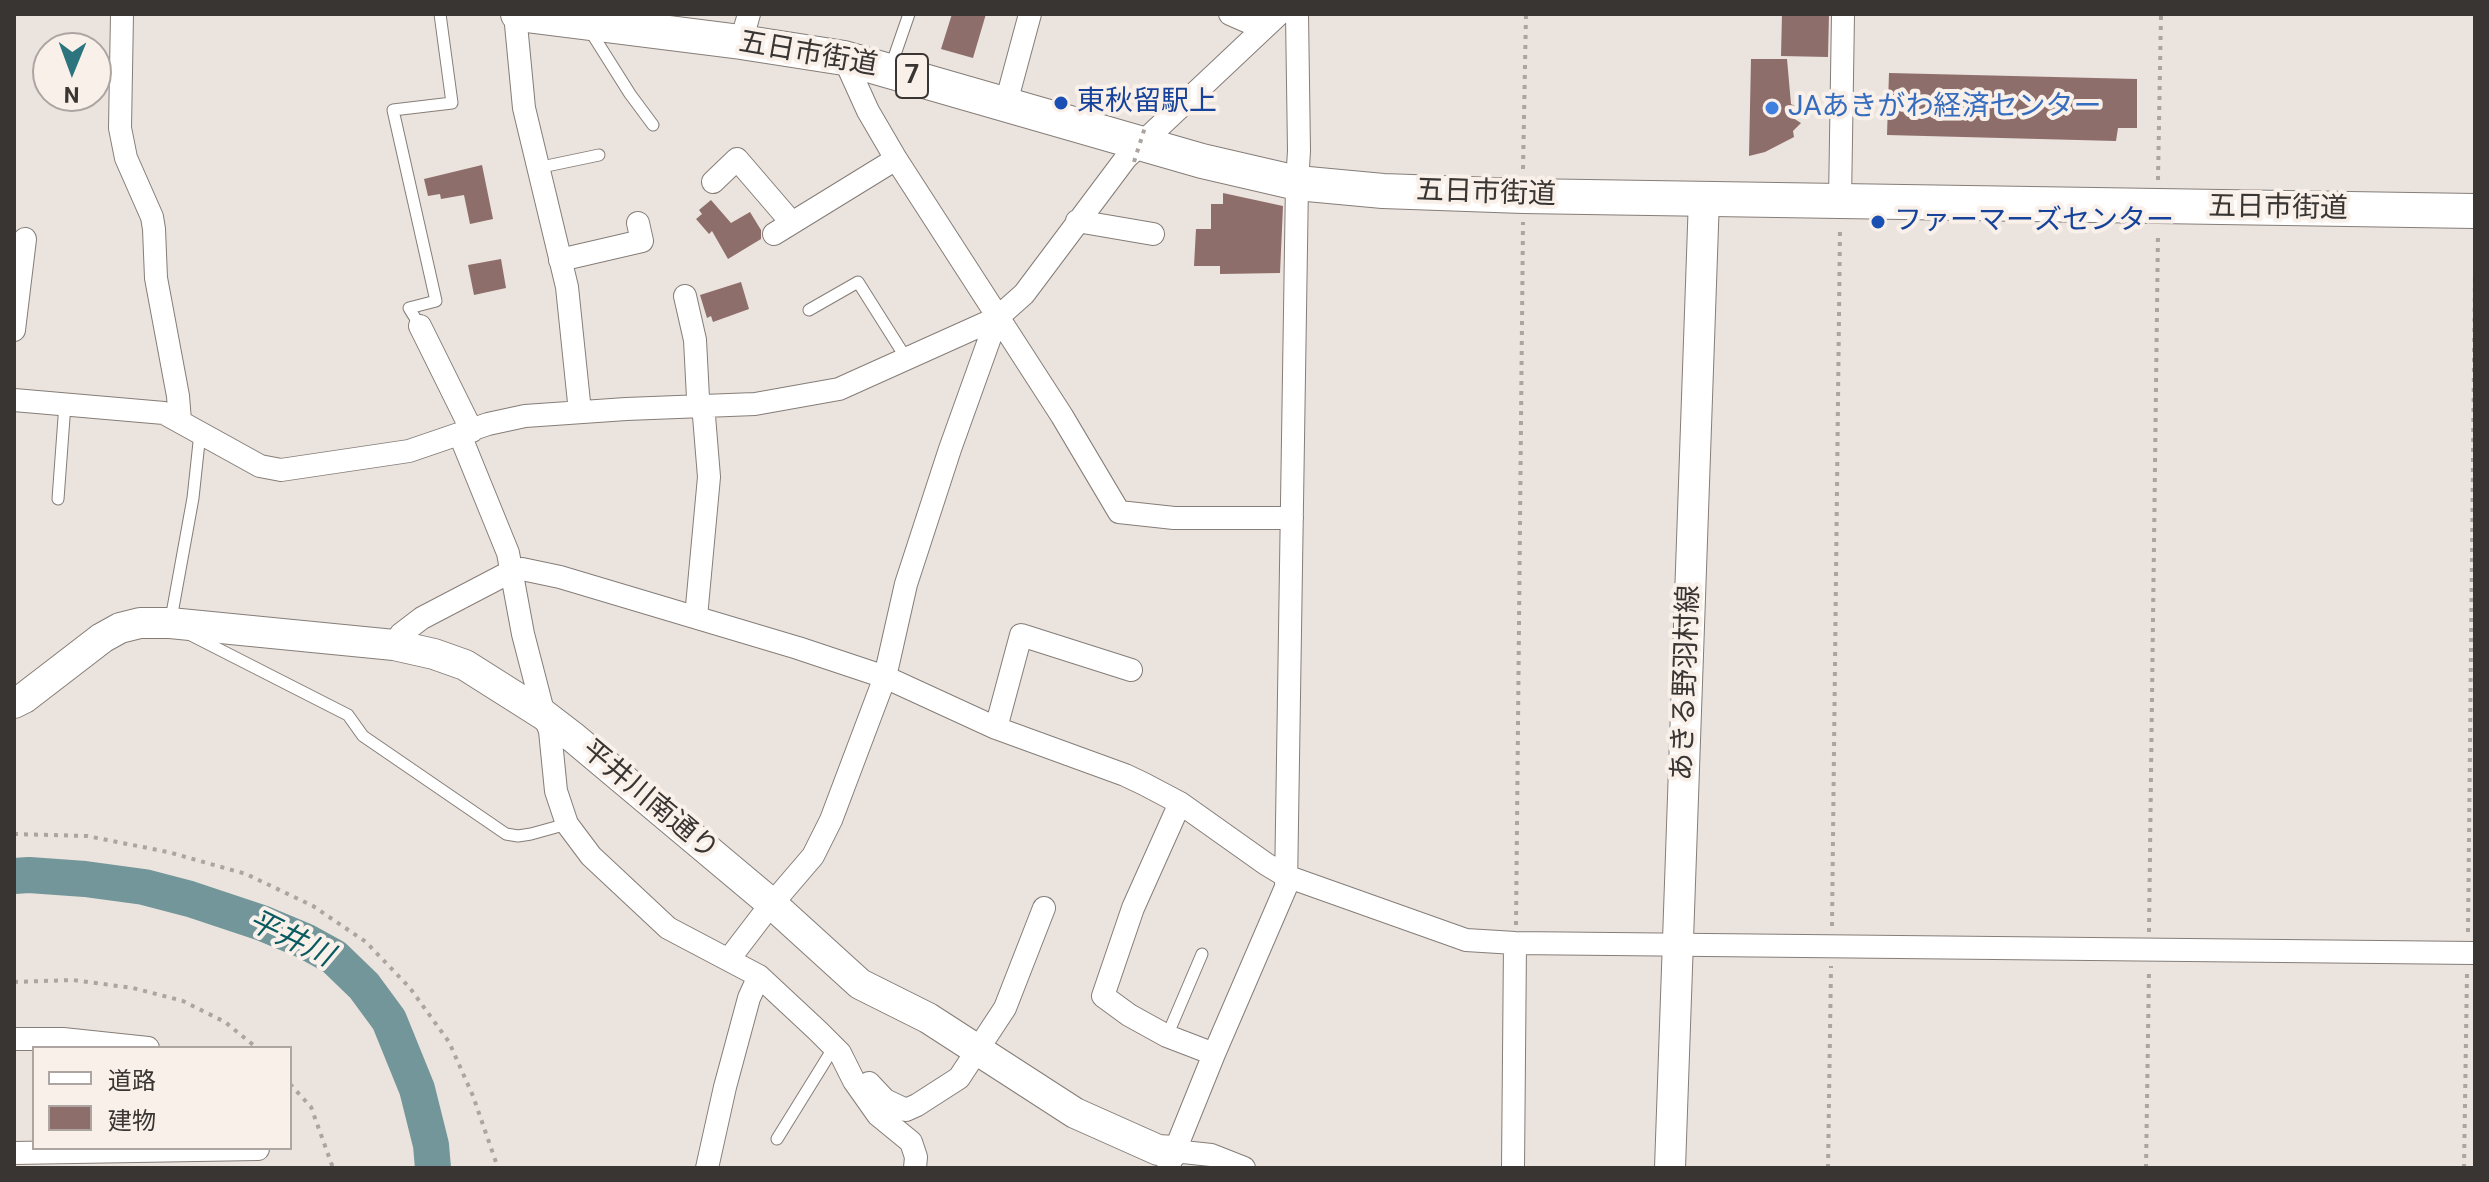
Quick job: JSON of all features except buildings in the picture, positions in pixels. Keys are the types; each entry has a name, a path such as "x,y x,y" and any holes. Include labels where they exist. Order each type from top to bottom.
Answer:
{"main road":[{"name":"五日市街道","path":"524,14 585,21 630,20 745,28 1202,161 1297,183 1383,191 1523,196 2475,211"}],"street":[{"path":"122,14 120,128 126,158 152,217 156,278 180,421"},
{"path":"524,14 524,108 567,287 580,412"},
{"path":"1006,103 1030,14"},
{"path":"1230,14 1271,21"},
{"path":"1171,1160 1286,887 1299,151 1297,14"},
{"path":"1840,201 1843,14"},
{"path":"14,400 164,413 260,466 281,470 409,451 488,424 525,416 755,404 839,389 997,318 1024,294 1126,158 1271,21"},
{"path":"844,58 868,111 896,159 1062,416 1119,512 1174,518 1292,518"},
{"path":"713,182 737,159 783,228 896,159"},
{"name":"あきる野羽村線","path":"1670,1168 1704,198"},
{"path":"1077,221 1153,234"},
{"path":"560,260 642,241 638,223"},
{"path":"14,330 25,239"},
{"path":"685,296 695,340 698,398 704,416 709,477 696,617"},
{"path":"729,959 819,845 885,677 906,584 997,318"},
{"path":"420,326 466,433 512,571 523,634 550,731 556,791 567,824 591,856 668,928 759,976 885,1100 906,1110 959,1078 1005,1008 1044,908"},
{"path":"394,645 401,634 422,618 512,571 522,569 560,577 885,677 996,728 1125,775 1180,803 1286,876 1466,940 2149,952 2471,953"},
{"name":"平井川南通り","path":"14,703 102,638 120,628 140,623 170,623 394,645 465,665 544,715 772,904 860,984 928,1018 1075,1113 1158,1150 1171,1160 1211,1155 1244,1168"},
{"path":"996,728 1021,635 1131,670"},
{"path":"1180,803 1133,908 1103,996 1167,1036 1214,1054"},
{"path":"1513,1168 1515,943"},
{"path":"707,1168 749,998 759,976"},
{"path":"14,1039 63,1039 129,1046"},
{"path":"837,1050 878,1115 911,1142 916,1157 915,1168"},
{"path":"14,1153 160,1150"}],"lane":[{"path":"420,326 409,308 436,301 393,110 452,103 440,14"},
{"path":"890,70 909,14"},
{"path":"585,21 653,125"},
{"path":"537,168 599,155"},
{"path":"809,310 858,282 906,358"},
{"path":"58,499 65,404"},
{"path":"200,433 193,498 170,623 348,715 363,736 506,834 531,834 567,824"},
{"path":"1167,1036 1202,954"},
{"path":"777,1139 837,1050"}],"path":[{"path":"1515,943 1526,14"},
{"path":"2146,1168 2161,14"},
{"path":"1828,1168 1840,201"},
{"path":"2464,1168 2471,953 2475,270"},
{"path":"14,834 87,836 168,852 233,870 313,906 353,933 366,942 410,988 449,1042 473,1096 498,1168"},
{"path":"14,982 73,980 133,988 183,1001 225,1022 255,1046"},
{"path":"292,1086 311,1107 333,1168"}],"waterway":[{"name":"平井川","path":"14,876 85,879 144,887 262,923 334,957 364,986 389,1020 417,1089 431,1145 433,1168"}],"place":[{"name":"東秋留駅上","path":"1061,103"},
{"name":"JAあきがわ経済センター","path":"1772,108"},
{"name":"ファーマーズセンター","path":"1878,222"}]}
